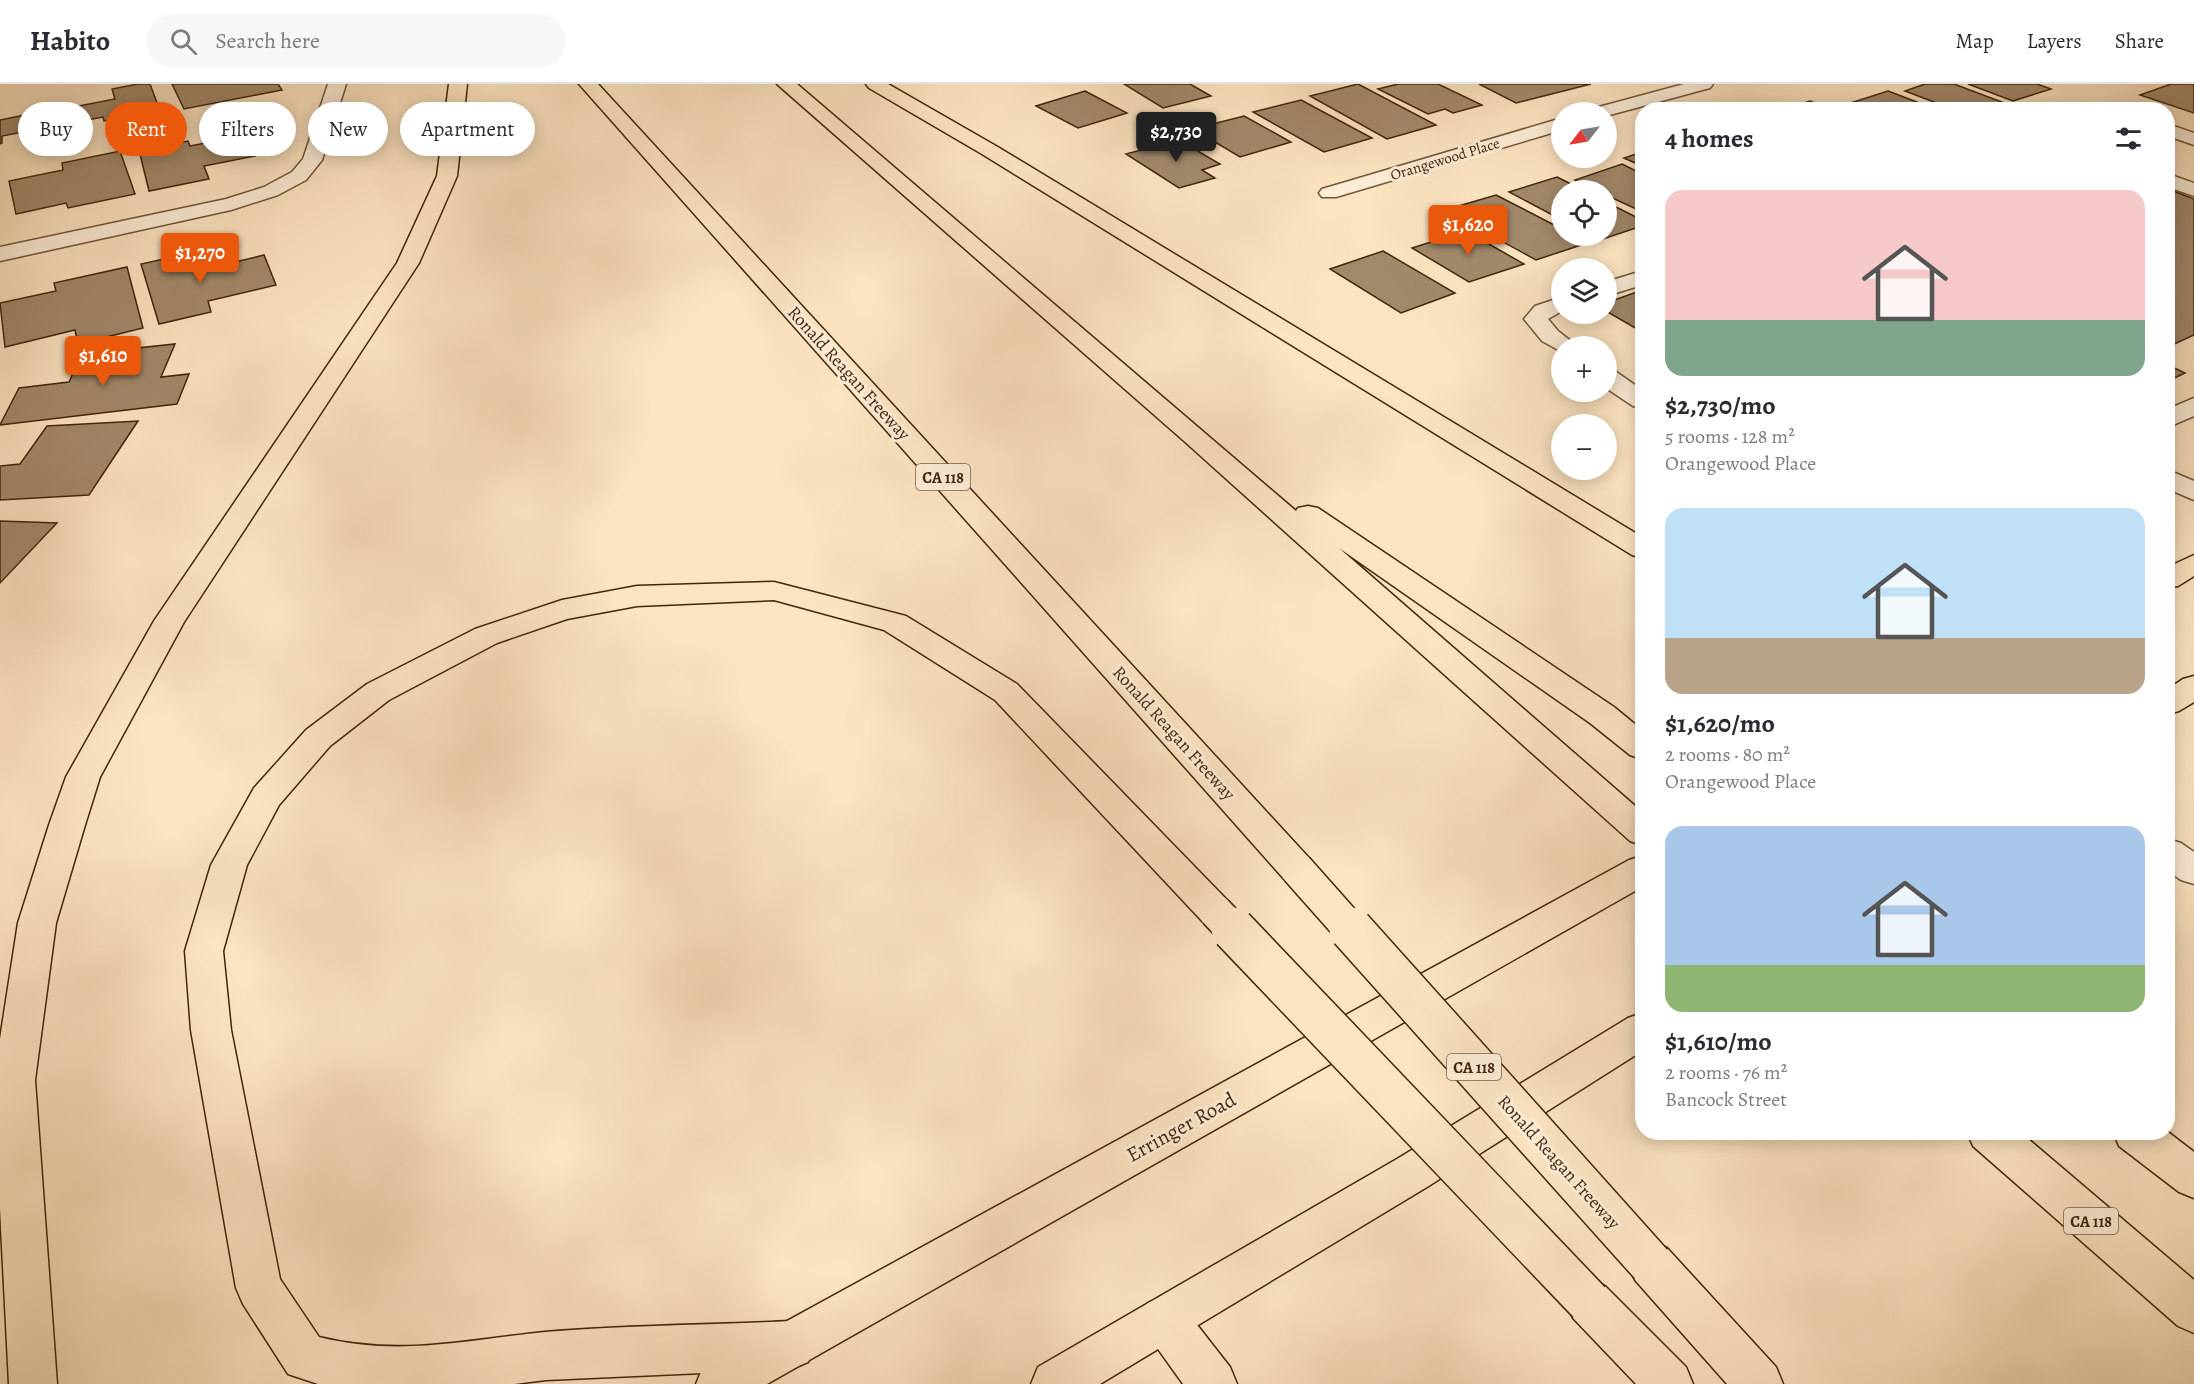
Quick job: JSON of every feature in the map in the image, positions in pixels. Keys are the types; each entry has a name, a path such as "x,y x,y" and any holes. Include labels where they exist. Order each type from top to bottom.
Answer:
{"main road":[{"path":"33,1384 14,1080 37,923 67,825 83,777 169,621 408,263 447,176 458,84"},
{"name":"Ronald Reagan Freeway","path":"588,84 1759,1384"},
{"path":"786,84 1193,435 1635,826"},
{"path":"875,84 989,150 1635,545"},
{"path":"1193,435 1602,715 1635,741"},
{"path":"2175,575 2194,564"},
{"path":"791,1345 546,1356 440,1370 349,1368 306,1357 259,1288 211,1030 204,951 229,865 266,797 318,738 378,692 486,636 562,610 637,596 774,591 895,623 1006,692 1669,1384"},
{"path":"2175,699 2194,687"},
{"name":"Erringer Road","path":"720,1384 1635,874"},
{"path":"1055,1384 1412,1173 1635,1034"},
{"name":"CA 118","path":"1997,1140 2194,1310"},
{"path":"2144,1140 2194,1178"},
{"path":"1164,1319 1213,1384"}],"street":[{"path":"0,254 231,204 270,191 299,176 312,160 337,84"},
{"path":"1636,102 1694,85"},
{"path":"1617,108 1635,102"},
{"name":"Orangewood Place","path":"1329,193 1551,127"},
{"path":"2175,132 2194,139"},
{"path":"2175,183 2194,190"},
{"path":"1617,286 1635,280"},
{"path":"1551,307 1539,314 1536,320 1551,337"},
{"path":"1617,384 1635,396"},
{"path":"2175,416 2194,406"},
{"path":"2175,482 2194,492"},
{"path":"2175,858 2194,870"}],"building":[{"path":"150,84 157,102 105,102 105,121 103,117 93,119 93,103 115,99 112,89"},
{"path":"172,84 278,84 282,90 220,102 199,102 199,106 187,108 187,102 181,102"},
{"path":"1124,84 1190,84 1211,96 1163,108"},
{"path":"1358,84 1436,125 1387,139 1310,96"},
{"path":"1398,84 1438,84 1482,105 1453,113 1445,109 1428,114 1378,89"},
{"path":"1479,84 1591,84 1516,103"},
{"path":"1925,84 1954,84 2002,102 1934,102 1905,91"},
{"path":"1968,84 2037,84 2051,89 2013,101"},
{"path":"2171,84 2194,84 2194,113 2175,107 2175,102 2161,102 2140,95"},
{"path":"1085,91 1127,113 1078,128 1036,106"},
{"path":"1888,91 1917,102 1853,102"},
{"path":"1301,100 1372,138 1324,152 1253,112"},
{"path":"18,116 18,133 2,136 0,144 0,120"},
{"path":"1244,116 1291,142 1240,157 1193,129"},
{"path":"1179,140 1220,164 1202,170 1215,178 1179,188 1126,154"},
{"path":"187,141 190,146 199,144 199,156 255,156 204,166 209,179 149,191 140,156 187,156"},
{"path":"105,154 105,156 122,156 135,194 68,208 66,203 16,214 9,181 63,170 62,163"},
{"path":"1635,154 1635,163 1624,158"},
{"path":"1622,164 1635,170 1635,209 1617,200 1617,180 1575,180 1610,168 1617,168"},
{"path":"1557,177 1563,180 1551,180 1551,214 1509,192"},
{"path":"2175,192 2194,199 2194,335 2175,344"},
{"path":"1496,195 1551,223 1551,246 1578,246 1536,260 1445,210"},
{"path":"1617,208 1635,216 1635,228 1617,234"},
{"path":"1466,231 1524,264 1469,282 1412,248"},
{"path":"201,251 206,269 264,255 276,285 208,301 211,312 159,324 141,264"},
{"path":"1383,251 1455,293 1401,313 1330,269"},
{"path":"127,267 143,328 78,344 75,330 5,347 0,303 56,291 54,283"},
{"path":"1635,293 1635,328 1617,317 1617,299"},
{"path":"175,344 161,377 189,374 177,404 0,425 19,388 69,382 82,354"},
{"path":"2175,368 2185,373 2175,378"},
{"path":"138,421 89,495 0,500 0,466 20,464 47,426"},
{"path":"0,521 57,523 0,583"}]}
